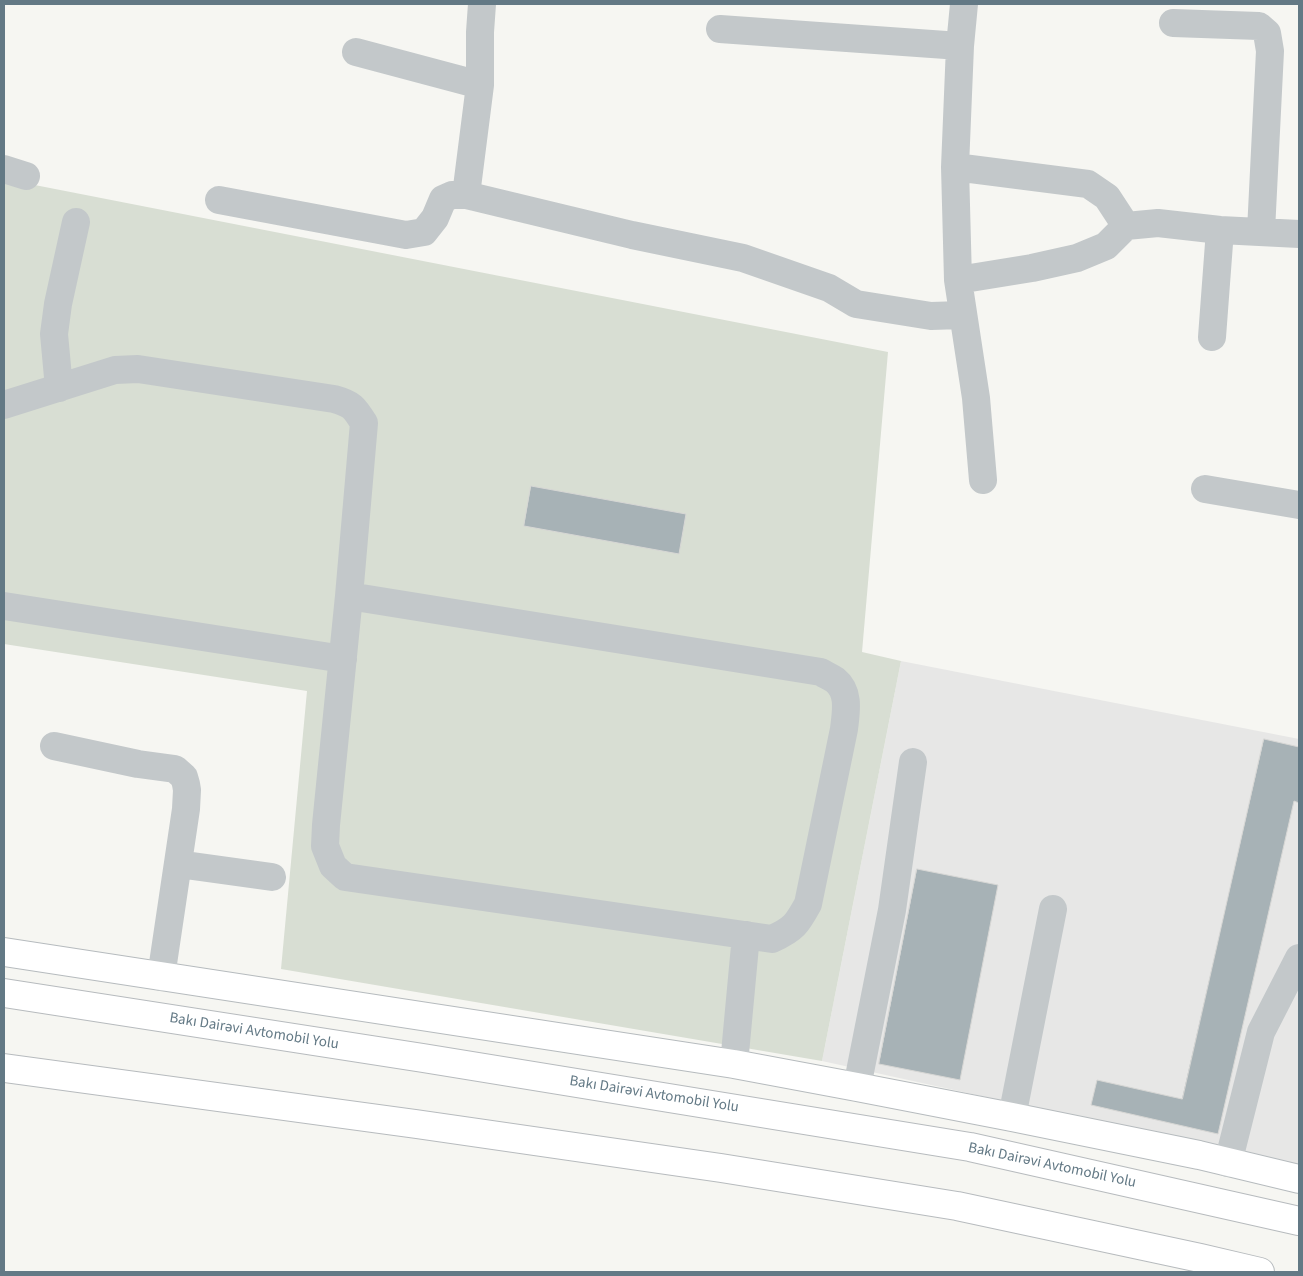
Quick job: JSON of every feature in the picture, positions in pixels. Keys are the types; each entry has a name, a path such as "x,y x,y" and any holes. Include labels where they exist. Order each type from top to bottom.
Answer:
{"main road":[{"path":"4,952 734,1064 1012,1117 1228,1162 1299,1180"},
{"name":"Bakı Dairəvi Avtomobil Yolu","path":"4,994 423,1058 970,1147 1299,1221"},
{"path":"4,1068 435,1126 957,1206 1260,1272"}],"street":[{"path":"466,194 480,85 482,4"},
{"path":"964,4 960,46 955,167 958,280 976,398 983,480"},
{"path":"1173,23 1259,26 1267,33 1270,51 1261,231"},
{"path":"720,28 960,46"},
{"path":"356,52 480,85"},
{"path":"955,167 1088,184 1107,197 1126,226"},
{"path":"219,200 406,235 424,232 435,218 443,199 452,195 466,194 632,235 743,258 829,288 856,304 931,316 962,315"},
{"path":"58,388 54,334 58,304 76,222"},
{"path":"958,280 1032,268 1077,258 1106,246 1126,226 1158,223 1220,230 1299,234"},
{"path":"1212,337 1220,230"},
{"path":"4,405 115,370 138,369 334,398 347,403 356,410 364,424 326,825 326,846 332,866 345,877 772,939 787,932 798,922 808,904 844,729 847,707 844,692 836,680 821,672 349,596"},
{"path":"1205,489 1299,505"},
{"path":"4,606 343,659"},
{"path":"54,746 138,764 175,769 184,777 187,790 161,977"},
{"path":"857,1087 892,910 913,762"},
{"path":"178,864 272,877"},
{"path":"1012,1117 1053,909"},
{"path":"734,1064 746,935"},
{"path":"1228,1162 1261,1032 1299,958"}],"shaded area":[{"path":"4,179 888,352 862,652 901,661 822,1061 281,969 307,691 4,644"},
{"path":"901,661 1299,739 1299,1166 822,1061"}],"building":[{"path":"531,486 686,514 679,554 524,526"},
{"path":"1264,739 1299,747 1299,803 1294,801 1218,1134 1091,1105 1097,1080 1182,1099"},
{"path":"917,869 998,885 960,1080 879,1064"}]}
